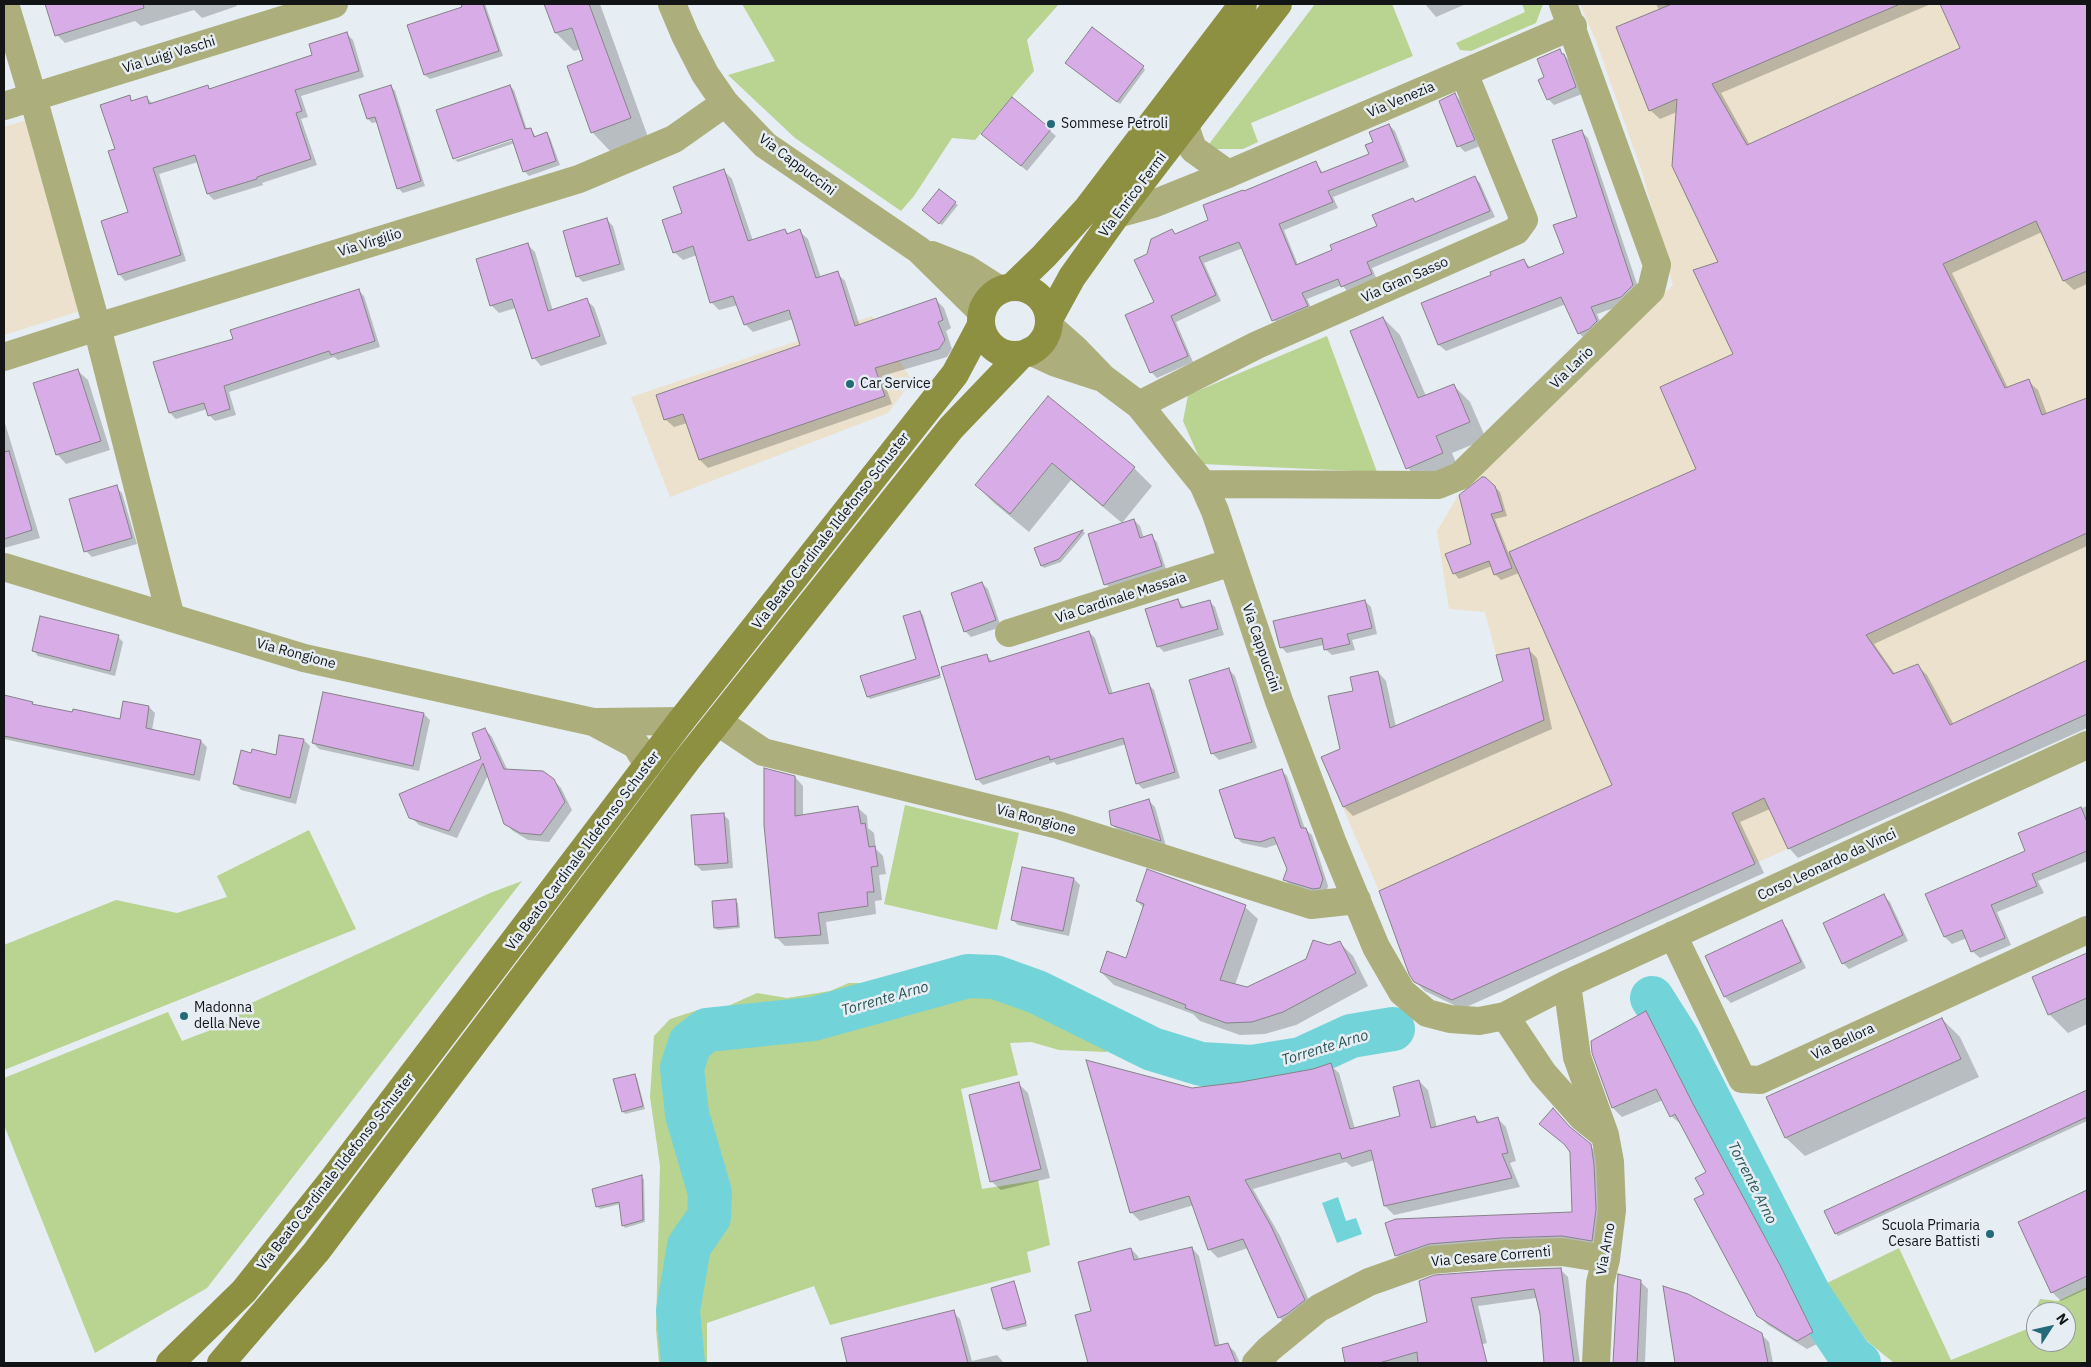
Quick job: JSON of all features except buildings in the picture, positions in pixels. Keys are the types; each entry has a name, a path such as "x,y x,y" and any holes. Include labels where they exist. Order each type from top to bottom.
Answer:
{"street":[{"path":"5,4 33,97 96,327 171,618"},
{"name":"Via Luigi Vaschi","path":"4,106 334,4"},
{"name":"Via Cappuccini","path":"672,4 697,58 725,103 765,145 815,181 919,250 967,268 1006,288"},
{"name":"Via Enrico Fermi","path":"1006,288 1044,256 1086,209 1242,4"},
{"name":"Via Enrico Fermi","path":"1049,322 1072,277 1117,214 1278,4"},
{"name":"Via Venezia","path":"1117,214 1154,204 1228,174 1464,73 1568,15"},
{"name":"Via Lario","path":"1203,484 1438,485 1460,476 1652,290 1657,265 1568,15"},
{"name":"Via Gran Sasso","path":"1138,405 1257,345 1516,231 1524,220 1464,73"},
{"name":"Via Virgilio","path":"4,357 579,179 674,139 725,103"},
{"path":"1185,126 1193,149 1228,174"},
{"name":"Via Cappuccini","path":"919,250 981,319"},
{"path":"1006,288 1026,289 1037,295 1046,307 1049,322 1043,342 1025,353 994,349 984,338 981,319 987,300 1006,288"},
{"name":"Via Beato Cardinale Ildefonso Schuster","path":"170,1363 244,1290 322,1193 681,721 955,374 981,319"},
{"name":"Via Cappuccini","path":"1049,322 1103,378 1138,405 1203,484 1215,511 1286,719 1332,841 1376,947 1402,992 1427,1013 1450,1019 1479,1021 1505,1016"},
{"name":"Via Cappuccini","path":"1025,353 1103,378"},
{"name":"Via Beato Cardinale Ildefonso Schuster","path":"221,1363 316,1252 681,768 951,428 1025,353"},
{"name":"Via Cardinale Massaia","path":"1009,633 1232,562"},
{"name":"Via Rongione","path":"4,566 304,658 593,722 681,721"},
{"name":"Via Rongione","path":"593,722 636,745 648,765"},
{"name":"Via Rongione","path":"718,722 763,752 1058,824 1311,905 1357,900"},
{"name":"Corso Leonardo da Vinci","path":"1505,1016 1567,984 2087,745"},
{"name":"Via Bellora","path":"1673,935 1742,1079 1760,1080 2087,930"},
{"name":"Via Arno","path":"1567,984 1577,1057 1605,1135 1610,1162 1612,1210 1606,1260 1600,1283 1596,1363"},
{"path":"1505,1016 1543,1072 1582,1117 1605,1135"},
{"name":"Via Cesare Correnti","path":"1256,1363 1319,1308 1369,1282 1431,1260 1503,1254 1562,1252 1606,1260"}],"shaded area":[{"path":"1580,4 2087,4 2087,714 1452,1000 1412,981 1379,891 1321,757 1503,681 1485,612 1449,609 1437,531 1458,496 1673,285 1642,172 1596,41"},
{"path":"27,120 80,311 4,335 4,127"},
{"path":"872,316 912,381 888,413 670,497 631,397"}],"green space":[{"path":"742,4 1059,4 1027,40 1034,71 975,140 952,138 914,196 901,211 795,138 728,75 775,61"},
{"path":"1315,4 1392,4 1413,56 1251,123 1258,142 1243,149 1214,149 1209,144"},
{"path":"1522,4 1543,4 1536,23 1471,51 1460,50 1456,43 1525,12"},
{"path":"1327,336 1377,472 1202,464 1183,421 1188,395"},
{"path":"905,805 1019,833 997,930 884,904"},
{"path":"309,830 356,929 4,1070 4,945 116,900 177,913 227,897 217,876"},
{"path":"522,881 207,1288 95,1353 4,1125 4,1078 168,1012 182,1041 237,1020 234,1011 490,893"},
{"path":"987,959 1007,966 1073,1000 1110,1004 1135,1023 1106,1052 1059,1050 1031,1042 1010,1043 1018,1075 961,1089 982,1189 1038,1180 1050,1245 1027,1252 1031,1272 830,1325 814,1286 707,1323 707,1363 659,1363 656,1329 660,1166 650,1097 654,1036 670,1019 698,1010 717,1011 757,993 787,998 830,991 849,983 885,983"},
{"path":"1899,1248 1951,1360 2026,1329 2026,1352 2076,1352 2076,1302 2039,1302 2040,1299 2058,1301 2087,1287 2087,1363 1894,1363 1867,1341 1827,1283"}],"water":[{"path":"1338,1197 1346,1221 1356,1218 1362,1234 1337,1243 1322,1203"}],"waterway":[{"name":"Torrente Arno","path":"683,1363 678,1311 689,1246 709,1217 710,1193 687,1114 682,1068 690,1043 707,1030 813,1019 968,976 995,977 1037,992 1152,1049 1201,1064 1252,1067 1301,1059 1351,1036 1393,1029"},
{"name":"Torrente Arno","path":"1652,998 1678,1039 1810,1296 1851,1357 1859,1363"}],"place":[{"name":"Sommese Petroli","path":"1051,124"},
{"name":"Car Service","path":"850,384"},
{"name":"Madonna della Neve","path":"184,1016"},
{"name":"Scuola Primaria Cesare Battisti","path":"1990,1234"}]}
